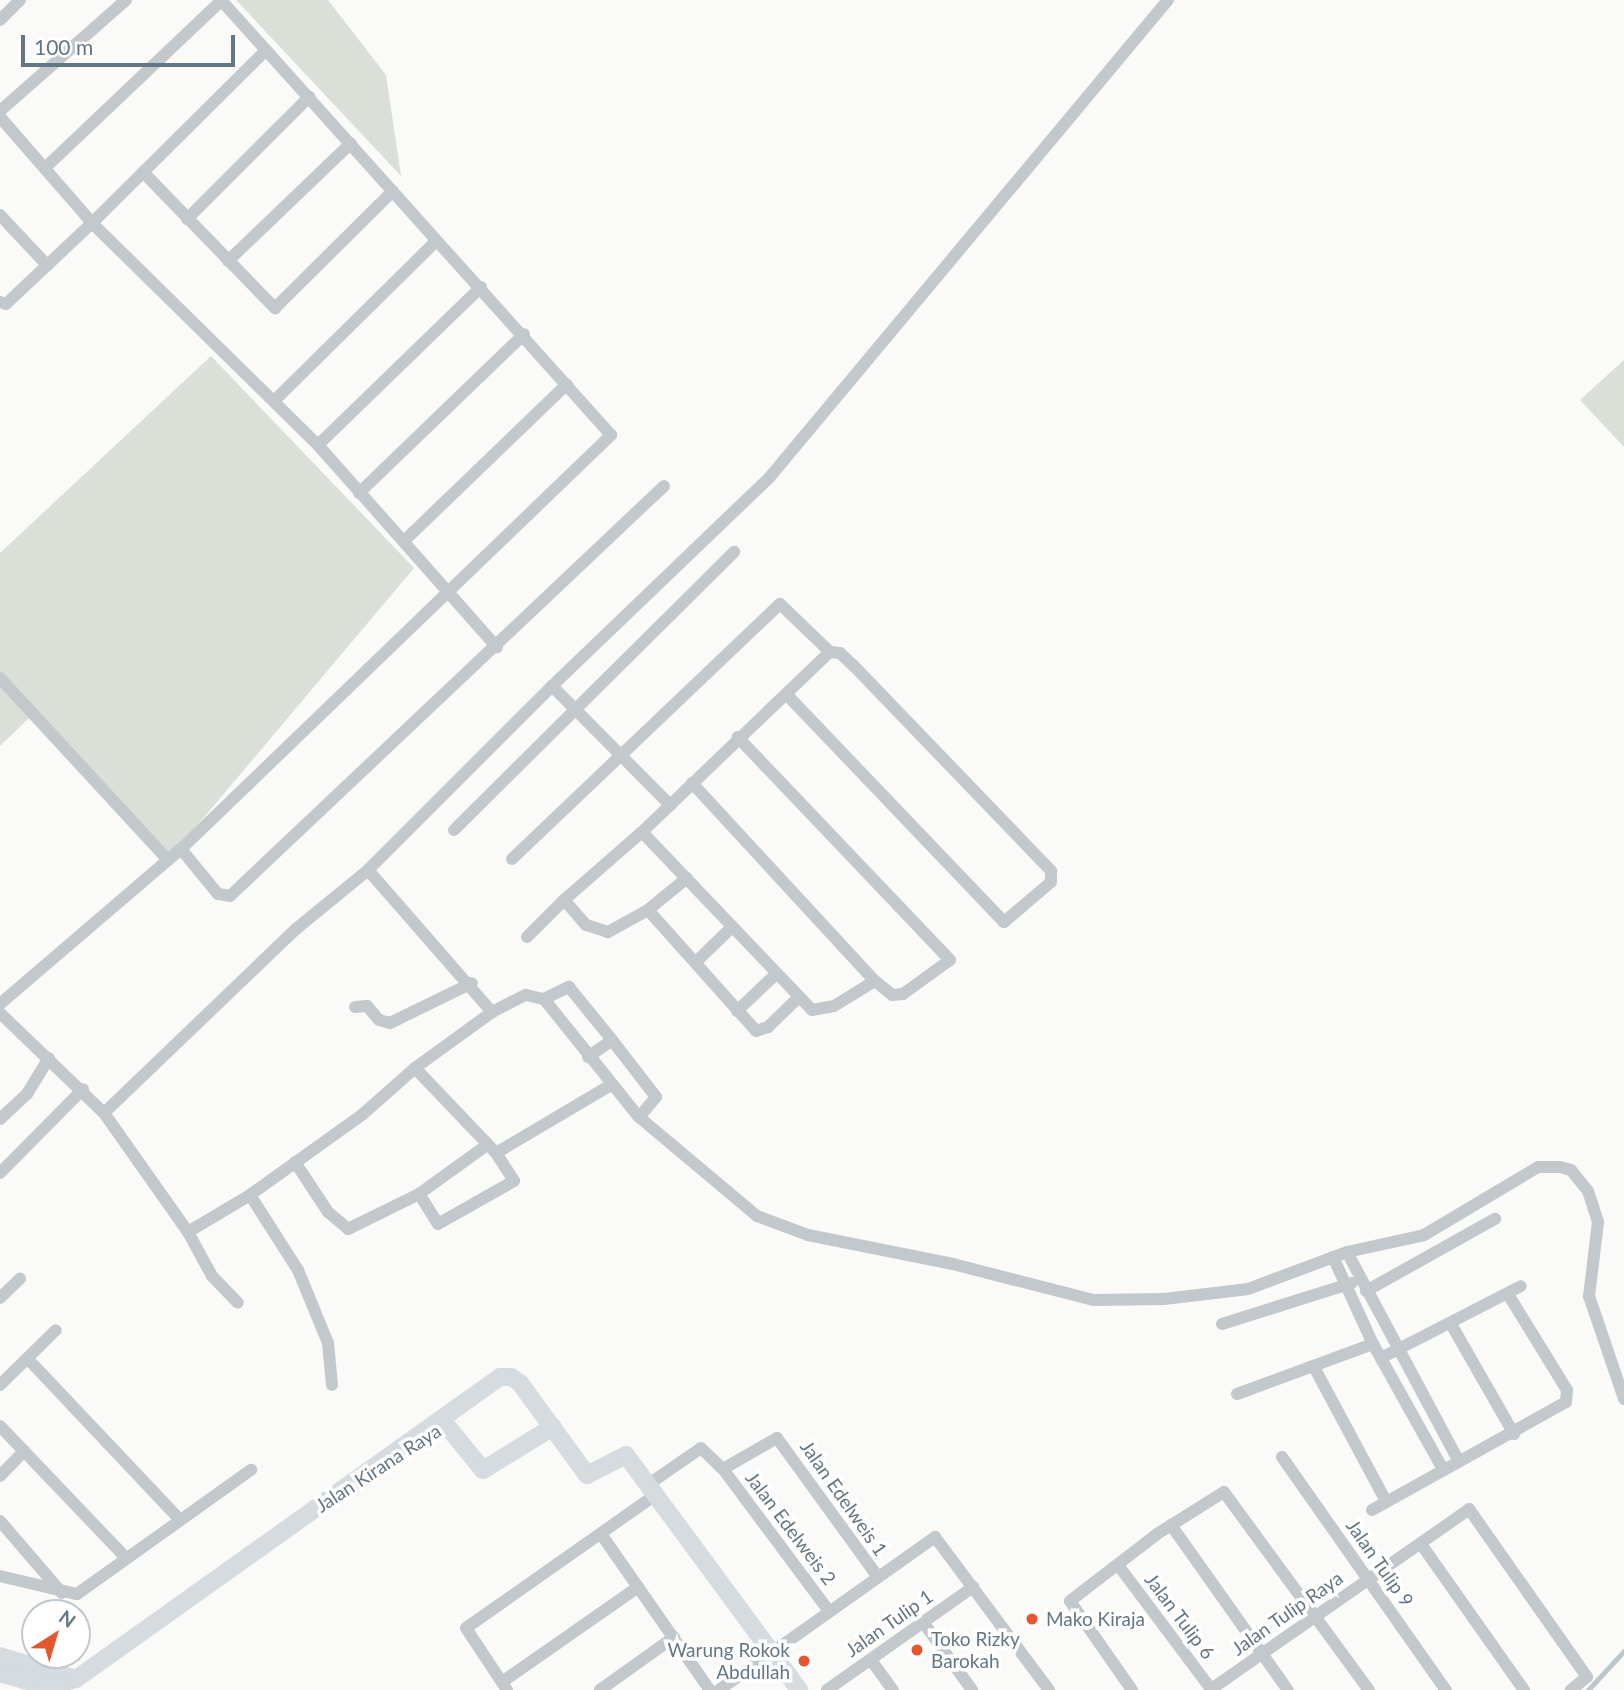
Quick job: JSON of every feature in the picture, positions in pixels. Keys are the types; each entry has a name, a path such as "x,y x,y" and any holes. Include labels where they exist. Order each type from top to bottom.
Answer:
{"street":[{"path":"0,20 20,0"},
{"path":"0,111 126,0"},
{"path":"0,1004 181,849 611,435 524,334 436,242 351,143 221,0 46,167"},
{"path":"104,1113 296,929 368,870 552,686 769,478 1168,0"},
{"path":"0,302 6,304 92,223 265,51"},
{"path":"187,219 309,97"},
{"path":"0,117 92,223 318,445 497,647"},
{"path":"228,261 351,143"},
{"path":"143,172 269,305 277,307 393,191"},
{"path":"0,215 47,265"},
{"path":"275,400 436,242"},
{"path":"318,445 481,287"},
{"path":"359,493 524,334"},
{"path":"404,541 567,384"},
{"path":"181,849 218,894 230,896 497,647 664,486"},
{"path":"454,830 733,552"},
{"path":"512,859 780,604 830,652 840,653 853,665 1051,871 1048,886 1003,922 786,694"},
{"path":"527,937 564,900 642,832 738,737 830,652"},
{"path":"0,678 168,860"},
{"path":"552,686 670,805"},
{"path":"692,783 875,981 892,995 903,994 950,960 738,737"},
{"path":"642,832 810,1009 819,1010 849,999 875,981"},
{"path":"368,870 472,983 492,1012"},
{"path":"564,900 586,925 608,932 648,910 687,878"},
{"path":"648,910 697,961 737,1011 762,1031 799,997"},
{"path":"697,961 732,928"},
{"path":"737,1011 776,974"},
{"path":"355,1007 367,1006 379,1020 390,1023 472,983"},
{"path":"188,1232 250,1195 363,1114 415,1068 520,995 544,999 569,987 656,1097 639,1117"},
{"path":"544,999 639,1117 757,1216 775,1225 1093,1300 1177,1298 1248,1289 1347,1252 1424,1235 1538,1167 1571,1170 1588,1191 1598,1222 1589,1296 1624,1399"},
{"path":"0,1013 104,1113 188,1232 212,1276 238,1303"},
{"path":"588,1057 612,1040"},
{"path":"0,1119 27,1094 49,1058"},
{"path":"415,1068 492,1149 512,1184 438,1224 419,1194"},
{"path":"295,1162 327,1212 348,1229 419,1194 492,1149 611,1085"},
{"path":"0,1173 83,1090"},
{"path":"250,1195 298,1270 328,1343 332,1385"},
{"path":"1222,1324 1345,1286 1364,1285 1495,1219"},
{"path":"1347,1252 1458,1460"},
{"path":"1333,1257 1373,1344 1443,1469"},
{"path":"0,1298 20,1279"},
{"path":"1381,1358 1399,1352 1521,1286"},
{"path":"1372,1510 1458,1460 1514,1434 1569,1397 1508,1294"},
{"path":"1451,1324 1514,1434"},
{"path":"0,1385 56,1330"},
{"path":"1237,1394 1373,1344"},
{"path":"28,1359 180,1520"},
{"path":"1314,1367 1386,1501"},
{"path":"443,1422 500,1377 511,1377 553,1427 587,1475 623,1454 653,1489 773,1650 799,1690"},
{"name":"Jalan Kirana Raya","path":"0,1673 52,1689 76,1679 443,1422 483,1471 553,1427"},
{"path":"0,1426 126,1558"},
{"name":"Jalan Edelweis 1","path":"723,1469 771,1437 780,1440 878,1577"},
{"name":"Jalan Edelweis 2","path":"653,1489 701,1448 723,1469 829,1611"},
{"path":"0,1476 24,1451"},
{"name":"Jalan Tulip 9","path":"1282,1457 1446,1690"},
{"path":"0,1576 62,1592 81,1592 251,1470"},
{"path":"638,1587 504,1686 466,1628 601,1534 653,1489"},
{"path":"1132,1690 1071,1606 1072,1597 1171,1525 1224,1492 1368,1690"},
{"name":"Jalan Tulip Raya","path":"1211,1690 1469,1509 1587,1677 1571,1690"},
{"path":"0,1521 62,1592"},
{"path":"1171,1525 1288,1690"},
{"path":"601,1534 710,1690"},
{"name":"Jalan Edelweis 1","path":"719,1690 935,1537 973,1587"},
{"path":"1421,1544 1524,1690"},
{"name":"Jalan Tulip 6","path":"1118,1565 1211,1690"},
{"path":"973,1587 1049,1690"},
{"name":"Jalan Tulip 1","path":"827,1690 973,1587"},
{"path":"923,1622 972,1690"},
{"path":"600,1690 674,1637"},
{"path":"0,1656 76,1679"},
{"path":"871,1660 892,1690"}],"shaded area":[{"path":"236,0 328,0 386,75 401,176"},
{"path":"211,356 414,568 168,860 33,714 0,746 0,553"},
{"path":"1624,360 1624,447 1580,400"}],"waterway":[{"path":"1588,1690 1624,1651"}],"place":[{"name":"Mako Kiraja","path":"1032,1619"},
{"name":"Toko Rizky Barokah","path":"917,1650"},
{"name":"Warung Rokok Abdullah","path":"804,1661"}]}
